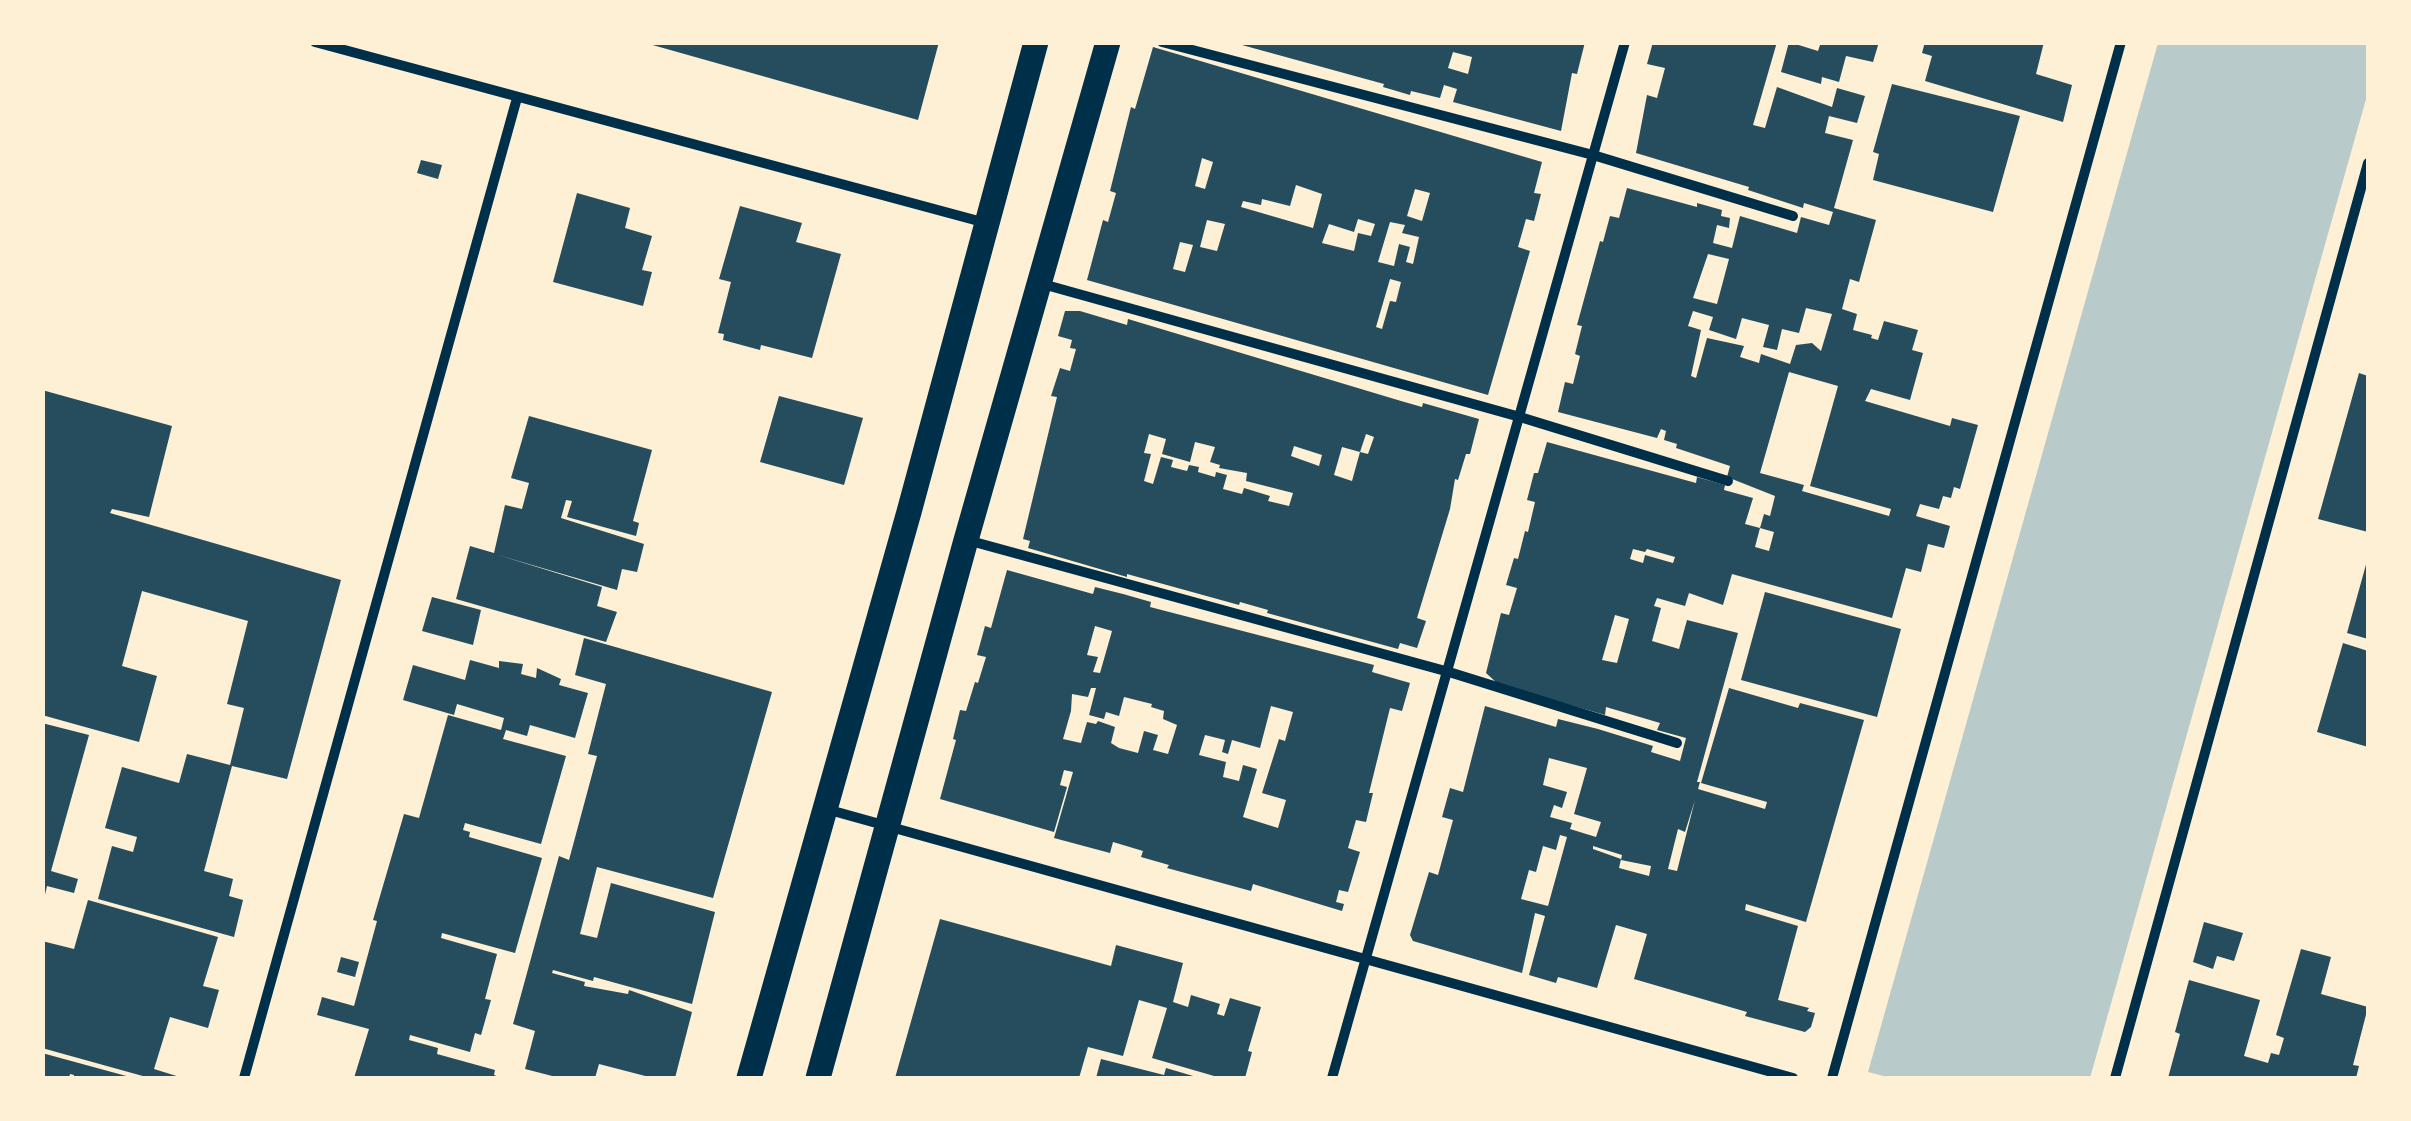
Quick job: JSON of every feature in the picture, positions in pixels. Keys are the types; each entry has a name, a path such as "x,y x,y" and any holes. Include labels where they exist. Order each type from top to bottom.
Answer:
{"main road":[{"path":"749,1078 1036,42"},
{"path":"818,1078 1108,42"}],"street":[{"path":"316,42 987,224"},
{"path":"1162,42 1594,155 1792,216"},
{"path":"1332,1078 1625,42"},
{"path":"1832,1078 2120,42"},
{"path":"244,1078 516,98"},
{"path":"2115,1078 2368,164"},
{"path":"1038,282 1520,417 1728,481"},
{"path":"966,540 1449,672 1677,742"},
{"path":"826,809 1793,1078"}],"shaded area":[{"path":"2158,43 2368,43 2368,92 2090,1078 1891,1078 1868,1072"}],"building":[{"path":"642,42 939,42 918,120"},
{"path":"1231,42 1585,42 1577,74 1572,73 1561,131 1453,102 1457,89 1444,85 1440,98 1411,91 1410,95 1383,87 1384,84","holes":["1453,52 1472,57 1468,74 1448,68"]},
{"path":"1653,42 1777,42 1753,125 1765,128 1777,87 1832,107 1837,88 1865,96 1857,123 1829,116 1825,133 1853,140 1834,208 1876,220 1859,282 1850,279 1842,309 1857,314 1853,330 1878,340 1884,321 1918,330 1912,350 1923,353 1910,400 1871,389 1865,401 1950,426 1952,418 1978,425 1960,489 1954,487 1951,498 1943,496 1939,509 1920,504 1916,516 1950,526 1944,548 1928,544 1921,572 1906,568 1892,618 1732,574 1723,605 1689,593 1685,606 1657,598 1654,606 1661,608 1652,641 1679,649 1687,620 1738,633 1698,789 1765,809 1767,802 1701,783 1729,688 1798,708 1800,703 1864,720 1806,922 1746,904 1745,910 1798,926 1778,1000 1815,1013 1805,1032 1634,979 1647,934 1616,925 1597,988 1558,977 1556,983 1529,975 1545,916 1535,913 1522,973 1413,941 1410,935 1429,872 1438,875 1453,820 1442,817 1450,788 1463,792 1485,706 1556,727 1558,719 1598,729 1653,746 1651,752 1680,761 1686,738 1657,730 1660,723 1606,707 1605,715 1498,684 1486,673 1501,613 1509,615 1517,588 1506,585 1525,531 1528,532 1535,502 1527,500 1547,442 1696,483 1697,477 1725,485 1724,490 1753,498 1745,524 1760,528 1764,514 1770,516 1775,496 1727,477 1730,466 1676,448 1677,444 1664,440 1666,431 1661,429 1657,438 1558,412 1565,382 1573,384 1580,356 1575,354 1582,326 1577,325 1600,241 1603,242 1610,216 1619,218 1627,188 1722,210 1721,216 1730,218 1729,228 1717,225 1713,243 1732,248 1740,216 1797,233 1801,217 1829,225 1833,212 1804,203 1803,208 1748,190 1749,187 1636,153 1647,95 1657,98 1665,68 1647,64","holes":["1708,254 1729,259 1717,304 1693,298","1806,308 1832,314 1821,351 1812,343 1796,345 1790,364 1761,354 1759,363 1740,357 1744,346 1707,338 1696,378 1691,376 1701,330 1688,326 1693,311 1713,317 1709,330 1736,339 1742,318 1769,325 1763,347 1777,350 1782,329 1799,333","1789,372 1838,386 1810,486 1891,509 1889,516 1802,491 1804,485 1760,473","1760,528 1774,532 1769,551 1755,547","1633,549 1675,557 1673,563 1645,555 1643,563 1630,559","1615,615 1629,619 1617,663 1602,660","1549,758 1587,768 1574,814 1601,822 1596,837 1570,829 1572,823 1550,817 1554,805 1562,808 1567,792 1543,785","1695,800 1677,871 1668,869 1678,829 1685,832","1560,835 1567,837 1548,906 1521,899 1529,870 1536,872 1543,846 1556,850","1593,846 1622,855 1621,860 1651,866 1649,876 1619,868 1621,859"]},
{"path":"1789,42 1818,51 1821,42 1879,42 1873,62 1846,56 1839,82 1822,77 1821,84 1781,72"},
{"path":"1925,42 2044,42 2036,74 2072,85 2063,122 1925,81 1932,56 1922,53"},
{"path":"1153,47 1542,162 1534,193 1541,194 1534,221 1526,219 1518,247 1530,251 1488,395 1087,280 1103,220 1108,222 1116,193 1110,191 1131,107 1135,109","holes":["1202,158 1213,162 1205,189 1195,186","1296,185 1322,194 1313,228 1241,207 1243,201 1261,205 1262,199 1290,206","1415,189 1430,193 1422,221 1407,216","1358,219 1375,224 1371,236 1358,233 1354,251 1322,243 1329,224 1354,232","1207,220 1225,224 1217,251 1200,247","1390,222 1405,225 1402,233 1419,237 1413,264 1406,262 1410,247 1399,244 1394,266 1378,262","1180,242 1193,245 1185,272 1173,269","1390,279 1401,282 1396,302 1390,301 1382,329 1376,327"]},
{"path":"1892,84 2020,116 1993,212 1873,180 1879,154 1873,152"},
{"path":"421,160 442,165 438,179 417,173"},
{"path":"577,193 630,208 625,228 652,236 642,270 652,272 643,306 553,282"},
{"path":"740,206 802,223 796,242 841,254 812,358 761,345 760,350 723,340 724,334 718,333 731,282 719,279"},
{"path":"1065,311 1080,311 1127,325 1128,319 1422,407 1423,403 1479,419 1470,454 1466,454 1458,480 1455,479 1450,509 1417,618 1426,621 1417,648 1400,643 1398,649 1240,602 1239,605 1127,577 1028,548 1030,541 1023,539 1057,397 1051,396 1060,368 1070,371 1076,349 1070,348 1072,340 1058,336","holes":["1149,434 1166,439 1162,454 1190,462 1195,442 1215,447 1210,462 1220,465 1219,468 1247,473 1246,481 1293,493 1289,506 1268,501 1270,496 1244,488 1242,494 1223,489 1227,475 1216,472 1215,477 1189,465 1187,471 1171,467 1173,460 1161,457 1153,484 1144,481 1151,454 1144,453","1366,434 1374,437 1368,454 1360,452","1294,446 1322,455 1319,466 1291,456","1342,447 1360,452 1352,481 1334,475"]},
{"path":"2359,373 2368,376 2368,532 2318,519"},
{"path":"42,390 172,426 149,517 112,509 110,513 341,580 287,779 232,766 204,871 233,879 229,896 243,900 234,937 98,899 112,846 133,852 137,837 105,828 122,767 179,783 187,754 230,765 244,708 227,704 248,621 142,591 122,666 157,676 139,742 42,715"},
{"path":"779,396 863,418 844,485 760,462"},
{"path":"529,416 652,450 633,521 639,523 636,536 567,517 572,501 566,500 561,518 644,544 637,572 622,569 617,590 498,555 602,587 597,606 617,612 606,642 456,599 470,546 494,553 505,505 522,509 529,483 511,478"},
{"path":"2368,562 2368,639 2347,633"},
{"path":"1007,570 1093,594 1095,587 1123,594 1151,602 1150,607 1374,665 1372,672 1410,683 1402,711 1390,708 1369,793 1373,793 1366,822 1356,820 1348,848 1360,852 1348,892 1339,890 1336,902 1344,904 1342,911 1253,884 1251,891 1167,868 1169,865 1141,857 1143,851 1113,842 1110,853 1054,838 1073,772 1064,770 1060,785 1067,787 1054,832 940,799 960,710 966,711 986,657 977,655 985,626 991,628","holes":["1095,626 1112,631 1100,673 1093,672 1098,657 1087,655","1091,688 1096,688 1089,715 1104,719 1106,712 1119,716 1124,697 1164,711 1163,719 1177,725 1168,754 1153,750 1158,735 1144,731 1138,753 1119,748 1111,743 1115,727 1098,721 1087,722 1081,743 1063,739 1072,694 1088,697","1271,706 1293,712 1285,741 1279,739 1262,793 1286,800 1278,828 1243,817 1257,769 1243,765 1239,781 1223,777 1226,762 1199,755 1205,735 1225,740 1222,752 1228,754 1232,740 1260,748"]},
{"path":"1765,592 1901,629 1877,717 1741,680"},
{"path":"432,597 481,610 473,645 422,631"},
{"path":"584,638 772,692 713,898 597,867 580,934 597,938 611,883 715,912 692,1004 594,977 593,981 553,970 552,973 585,982 584,986 628,994 629,990 692,1012 675,1078 653,1078 599,1064 595,1078 560,1078 525,1069 535,1031 513,1024 559,856 569,860 597,756 588,754 606,684 575,675"},
{"path":"2343,643 2368,651 2368,747 2317,732"},
{"path":"470,660 499,668 499,661 523,664 521,674 536,678 537,668 561,679 559,685 588,693 575,738 530,725 527,736 506,730 503,739 566,756 541,844 465,823 463,830 470,832 469,837 542,858 515,953 442,933 441,938 497,954 485,999 491,1000 481,1035 475,1033 470,1052 410,1035 409,1040 438,1048 437,1054 495,1070 494,1075 502,1078 354,1078 369,1029 317,1015 322,997 354,1006 377,921 373,920 404,814 419,818 448,715 501,730 504,718 457,704 454,715 403,700 413,665 465,680"},
{"path":"42,723 89,735 51,871 78,879 74,893 47,886 44,899"},
{"path":"88,900 218,937 203,986 219,990 208,1028 170,1017 154,1069 183,1078 150,1078 42,1048 42,941 74,949"},
{"path":"940,919 1111,966 1116,945 1183,963 1173,1002 1188,1007 1191,995 1220,1004 1217,1014 1224,1016 1230,998 1261,1007 1248,1051 1252,1052 1245,1078 1221,1078 1152,1058 1167,1008 1139,1000 1123,1056 1088,1047 1079,1078 895,1078"},
{"path":"2204,922 2243,933 2234,961 2217,956 2213,969 2193,962"},
{"path":"2301,949 2331,957 2321,994 2368,1007 2353,1065 2359,1066 2356,1078 2168,1078 2189,980 2260,1000 2244,1056 2268,1063 2271,1053 2279,1055 2284,1038 2276,1035"},
{"path":"341,957 359,962 355,977 337,972"},
{"path":"42,1053 130,1078 74,1078 70,1074 69,1078 42,1078"},
{"path":"1101,1059 1164,1075 1166,1068 1200,1078 1096,1078"}]}
